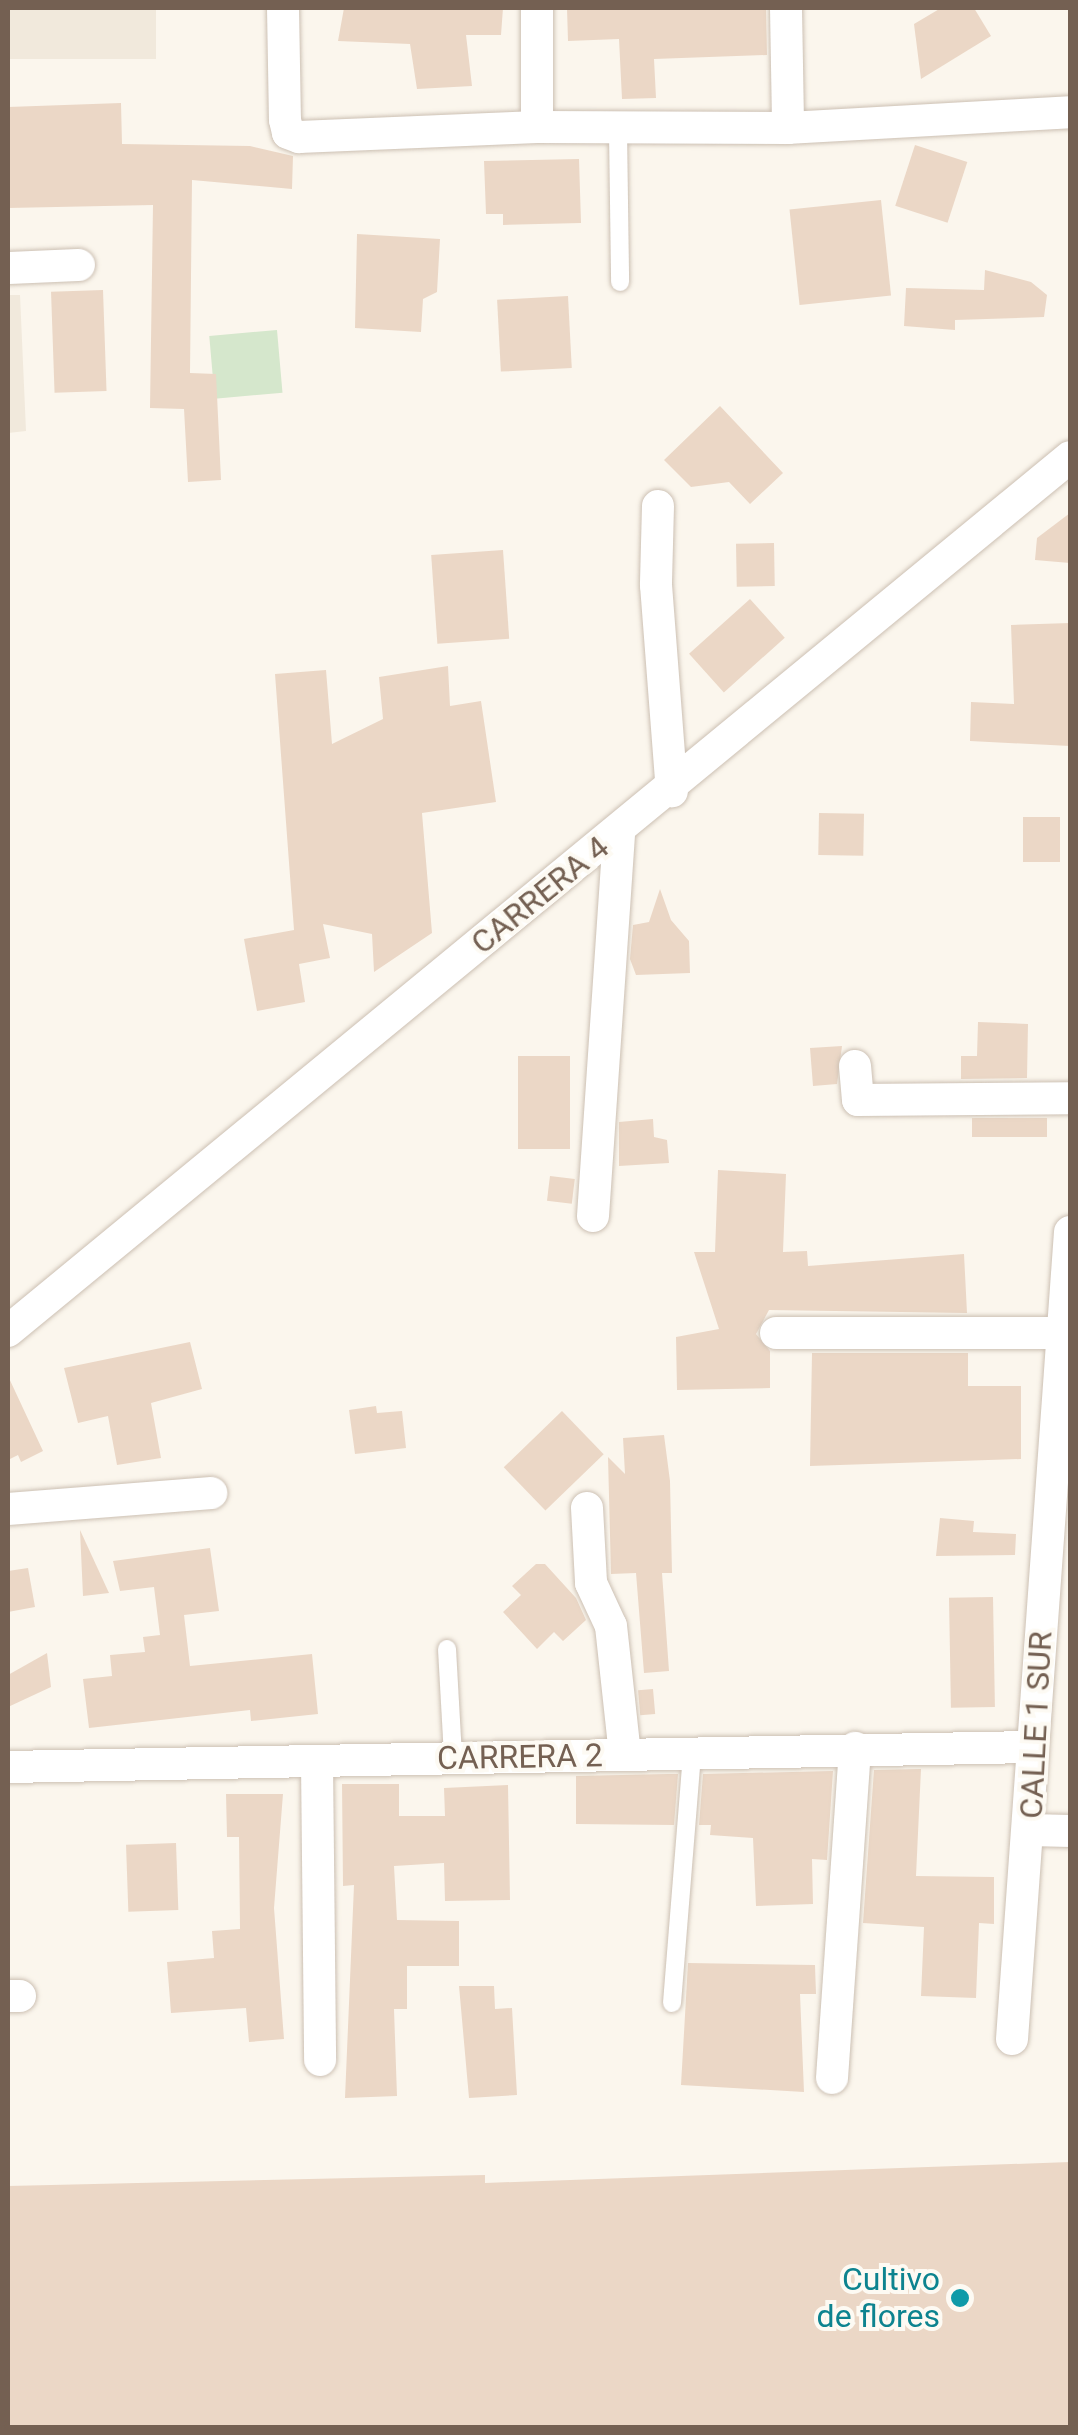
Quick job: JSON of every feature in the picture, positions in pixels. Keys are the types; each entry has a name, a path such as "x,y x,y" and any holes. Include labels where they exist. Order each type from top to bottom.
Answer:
{"street":[{"path":"283,8 288,133 537,127 788,128 1070,112"},
{"path":"536,8 537,127"},
{"path":"786,8 788,128"},
{"path":"8,268 78,266"},
{"name":"CARRERA 4","path":"8,1331 156,1203 672,791 1070,457"},
{"path":"658,506 656,584 672,791"},
{"path":"594,1216 619,832"},
{"path":"856,1066 858,1100 1070,1098"},
{"name":"CALLE 1 SUR","path":"1012,2039 1070,1232"},
{"path":"776,1332 1062,1333"},
{"path":"8,1509 210,1492"},
{"path":"587,1508 591,1583 611,1626 624,1754"},
{"name":"CARRERA 2","path":"8,1767 1032,1747"},
{"path":"832,2078 854,1748"},
{"path":"318,1762 320,2060"},
{"path":"1030,1830 1070,1831"}],"lane":[{"path":"618,130 620,282"},
{"path":"447,1649 453,1758"},
{"path":"672,2003 692,1753"}],"shaded area":[{"path":"8,8 156,8 156,59 8,59"},
{"path":"8,295 20,295 26,431 8,433"}],"green space":[{"path":"277,330 282,393 215,399 209,336"}],"building":[{"path":"344,8 503,8 501,35 466,35 472,86 417,89 410,44 338,41"},
{"path":"567,8 766,8 767,55 654,59 656,98 622,99 619,39 568,41"},
{"path":"941,8 974,8 991,36 921,79 914,24"},
{"path":"121,103 122,144 250,146 293,156 292,189 192,180 190,373 216,374 221,480 188,482 184,409 150,408 153,205 8,208 8,107"},
{"path":"915,145 967,162 948,223 895,206"},
{"path":"579,159 581,223 503,225 503,214 486,214 484,161"},
{"path":"881,200 891,295 800,305 790,210"},
{"path":"357,234 440,239 437,292 423,299 421,332 355,328"},
{"path":"985,270 1031,282 1047,295 1044,317 955,320 955,330 904,326 906,288 984,290"},
{"path":"103,290 107,391 55,393 51,292"},
{"path":"568,296 572,368 501,372 497,300"},
{"path":"720,406 783,473 750,504 729,482 691,487 664,460"},
{"path":"1070,513 1070,563 1035,560 1037,538"},
{"path":"774,543 775,586 737,587 736,544"},
{"path":"503,550 509,639 437,644 431,555"},
{"path":"750,599 785,638 724,693 689,654"},
{"path":"1070,623 1070,746 970,741 971,702 1014,704 1011,625"},
{"path":"448,666 450,706 481,701 496,802 422,813 432,933 374,972 372,934 323,924 330,958 299,964 305,1002 257,1011 244,939 294,930 275,674 326,670 332,744 383,719 379,677"},
{"path":"819,813 864,814 863,856 818,855"},
{"path":"1023,817 1060,817 1060,862 1023,862"},
{"path":"660,889 671,920 689,941 690,973 636,975 630,959 633,925 649,922"},
{"path":"978,1022 1028,1024 1027,1078 961,1079 961,1056 977,1056"},
{"path":"842,1046 837,1084 813,1086 810,1048"},
{"path":"518,1056 570,1056 570,1149 518,1149"},
{"path":"972,1118 1047,1118 1047,1137 972,1137"},
{"path":"653,1119 654,1137 667,1140 669,1163 619,1166 619,1122"},
{"path":"718,1170 786,1174 783,1252 807,1251 808,1266 964,1254 967,1313 769,1310 756,1334 770,1351 770,1388 677,1390 676,1337 719,1329 694,1252 715,1252"},
{"path":"550,1176 575,1179 572,1204 547,1201"},
{"path":"190,1342 202,1389 151,1403 161,1458 117,1465 108,1416 78,1423 64,1368"},
{"path":"812,1353 968,1353 968,1386 1021,1386 1021,1459 810,1466"},
{"path":"8,1376 43,1451 21,1462 18,1455 8,1460"},
{"path":"376,1406 377,1413 402,1411 406,1448 355,1454 349,1410"},
{"path":"562,1411 604,1454 545,1510 504,1467"},
{"path":"664,1435 670,1481 672,1573 662,1573 669,1671 644,1673 636,1573 611,1574 608,1457 625,1474 623,1438"},
{"path":"940,1518 974,1521 973,1532 1016,1534 1015,1555 936,1556"},
{"path":"80,1530 109,1593 83,1596"},
{"path":"210,1548 219,1611 184,1615 190,1666 312,1654 318,1714 251,1721 250,1710 89,1728 83,1679 112,1676 110,1655 145,1652 143,1637 160,1635 154,1587 120,1591 113,1561"},
{"path":"536,1564 545,1564 576,1598 586,1620 563,1641 554,1632 537,1649 503,1612 521,1595 512,1586"},
{"path":"28,1568 35,1607 8,1612 8,1571"},
{"path":"993,1597 995,1707 951,1708 949,1598"},
{"path":"47,1653 51,1687 8,1707 8,1675"},
{"path":"653,1689 655,1714 640,1715 638,1690"},
{"path":"921,1769 916,1876 994,1877 994,1924 979,1923 976,1998 921,1996 924,1927 863,1923 874,1770"},
{"path":"833,1771 827,1860 812,1859 813,1904 756,1906 753,1838 710,1835 711,1825 699,1825 703,1774"},
{"path":"678,1774 674,1825 576,1824 576,1776"},
{"path":"342,1784 399,1784 399,1816 445,1816 444,1788 508,1785 510,1900 445,1901 444,1863 394,1866 397,1920 459,1921 459,1966 407,1966 407,2009 394,2009 397,2096 345,2098 354,1885 343,1886"},
{"path":"226,1794 283,1794 274,1908 284,2039 249,2042 246,2008 171,2013 167,1962 214,1958 212,1931 240,1929 239,1837 227,1837"},
{"path":"176,1843 178,1910 128,1912 126,1845"},
{"path":"688,1963 815,1965 816,1994 800,1994 804,2092 681,2085"},
{"path":"459,1986 494,1986 495,2009 512,2008 517,2095 469,2098"},
{"path":"1070,2162 1070,2428 8,2428 8,2186 485,2175 485,2183"}],"place":[{"name":"Cultivo de flores","path":"960,2298"}]}
